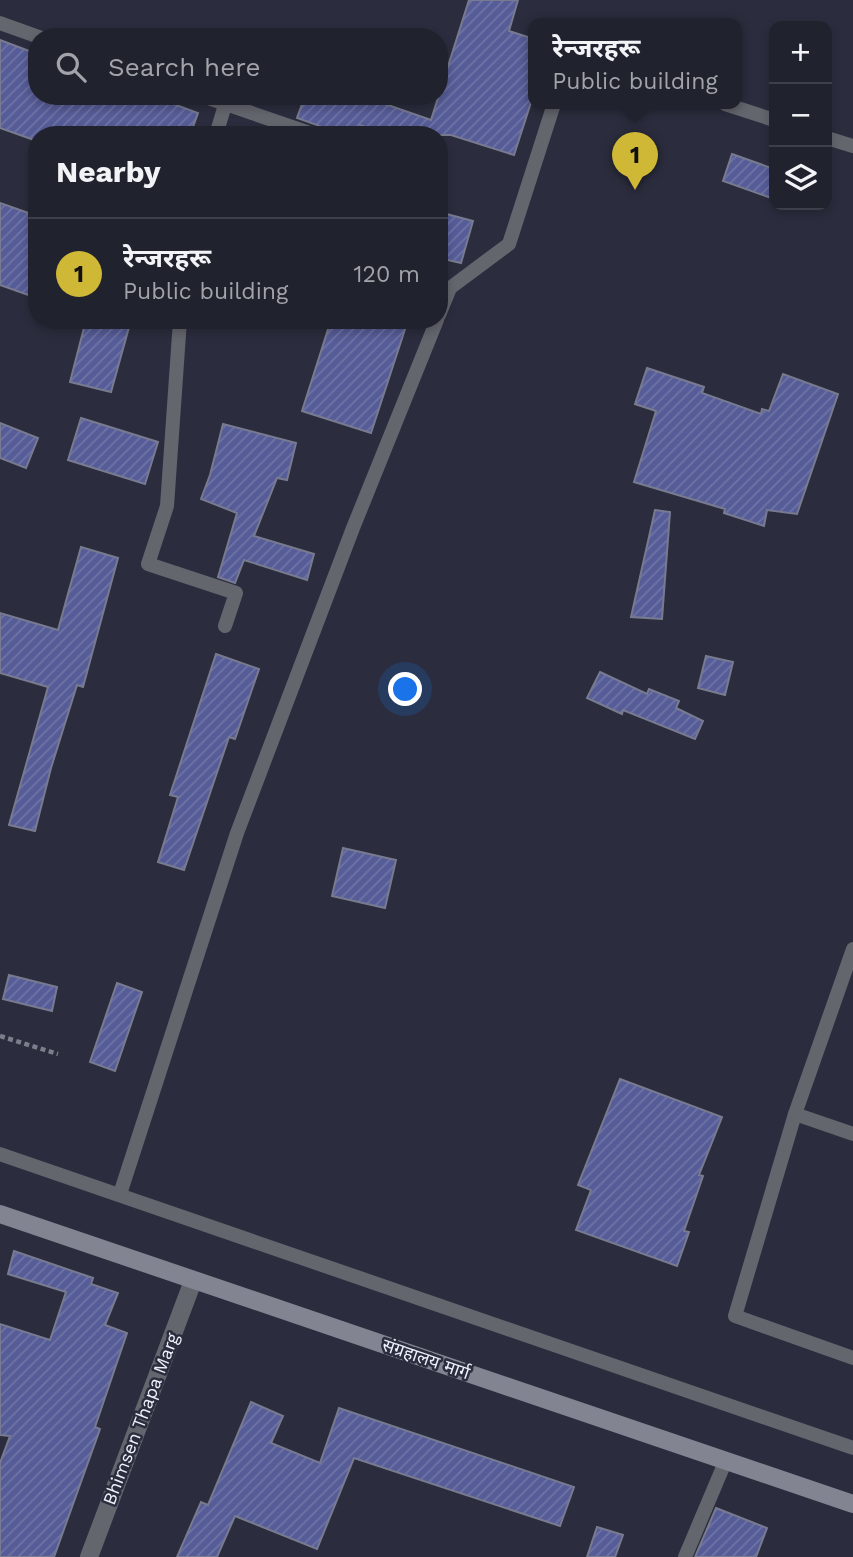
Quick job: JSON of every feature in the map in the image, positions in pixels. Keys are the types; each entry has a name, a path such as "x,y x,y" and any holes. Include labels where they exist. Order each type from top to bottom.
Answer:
{"main road":[{"name":"संग्रहालय मार्ग","path":"0,1214 853,1504"}],"street":[{"name":"Bhimsen Thapa Marg","path":"89,1557 193,1281"}],"lane":[{"path":"0,23 28,33"},
{"path":"219,126 225,105 289,126"},
{"path":"448,293 450,288 509,244 552,109"},
{"path":"740,109 769,118"},
{"path":"832,140 853,146"},
{"path":"179,329 167,506 148,565 236,593 225,626"},
{"path":"120,1194 237,833 353,528 433,329"},
{"path":"853,949 796,1114 735,1316 853,1359"},
{"path":"796,1114 853,1133"},
{"path":"0,1154 853,1448"},
{"path":"685,1557 726,1460"}],"path":[{"path":"0,1036 58,1054"}],"building":[{"path":"469,0 518,0 509,31 528,37 529,109 514,155 448,135 448,126 320,126 297,118 302,105 388,105 431,120 436,105 448,105 448,66"},
{"path":"0,40 28,51 28,105 176,105 198,113 193,126 28,126 28,138 0,128"},
{"path":"732,154 769,167 769,197 723,181"},
{"path":"0,203 28,213 28,295 0,285"},
{"path":"448,214 473,221 461,263 448,260"},
{"path":"84,329 128,329 111,392 70,382"},
{"path":"328,329 405,329 371,433 302,411"},
{"path":"647,368 704,387 702,393 761,414 762,409 769,411 783,374 838,394 797,514 767,510 764,526 724,513 725,509 634,482 656,411 635,404"},
{"path":"81,418 158,442 145,484 68,460"},
{"path":"0,423 38,438 26,468 0,458"},
{"path":"223,424 296,443 287,480 277,478 254,536 314,554 307,580 244,560 235,583 218,577 237,513 201,499"},
{"path":"655,510 670,512 662,619 631,617"},
{"path":"81,547 118,558 83,687 77,685 35,831 9,825 48,687 0,673 0,613 58,630"},
{"path":"216,654 259,669 235,739 229,737 184,870 158,862 178,797 170,795"},
{"path":"706,656 733,662 725,695 698,688"},
{"path":"600,672 647,694 649,689 679,701 676,708 703,721 695,739 623,710 622,714 587,698"},
{"path":"343,848 396,860 385,908 332,896"},
{"path":"9,975 57,987 52,1011 3,999"},
{"path":"117,983 142,992 115,1071 90,1062"},
{"path":"620,1079 722,1117 699,1175 703,1176 684,1231 689,1232 677,1266 576,1230 591,1190 578,1185"},
{"path":"14,1251 93,1278 91,1284 118,1293 105,1325 127,1333 95,1427 100,1429 54,1557 0,1557 0,1463 10,1436 0,1435 0,1324 50,1340 66,1292 8,1274"},
{"path":"251,1402 283,1416 271,1443 320,1463 339,1408 574,1487 560,1526 354,1458 317,1549 235,1516 217,1557 177,1557 201,1502 208,1505"},
{"path":"716,1508 767,1528 756,1557 695,1557"},
{"path":"597,1527 623,1535 615,1557 587,1557"}],"place":[{"name":"रेन्जरहरू","path":"635,190"}]}
